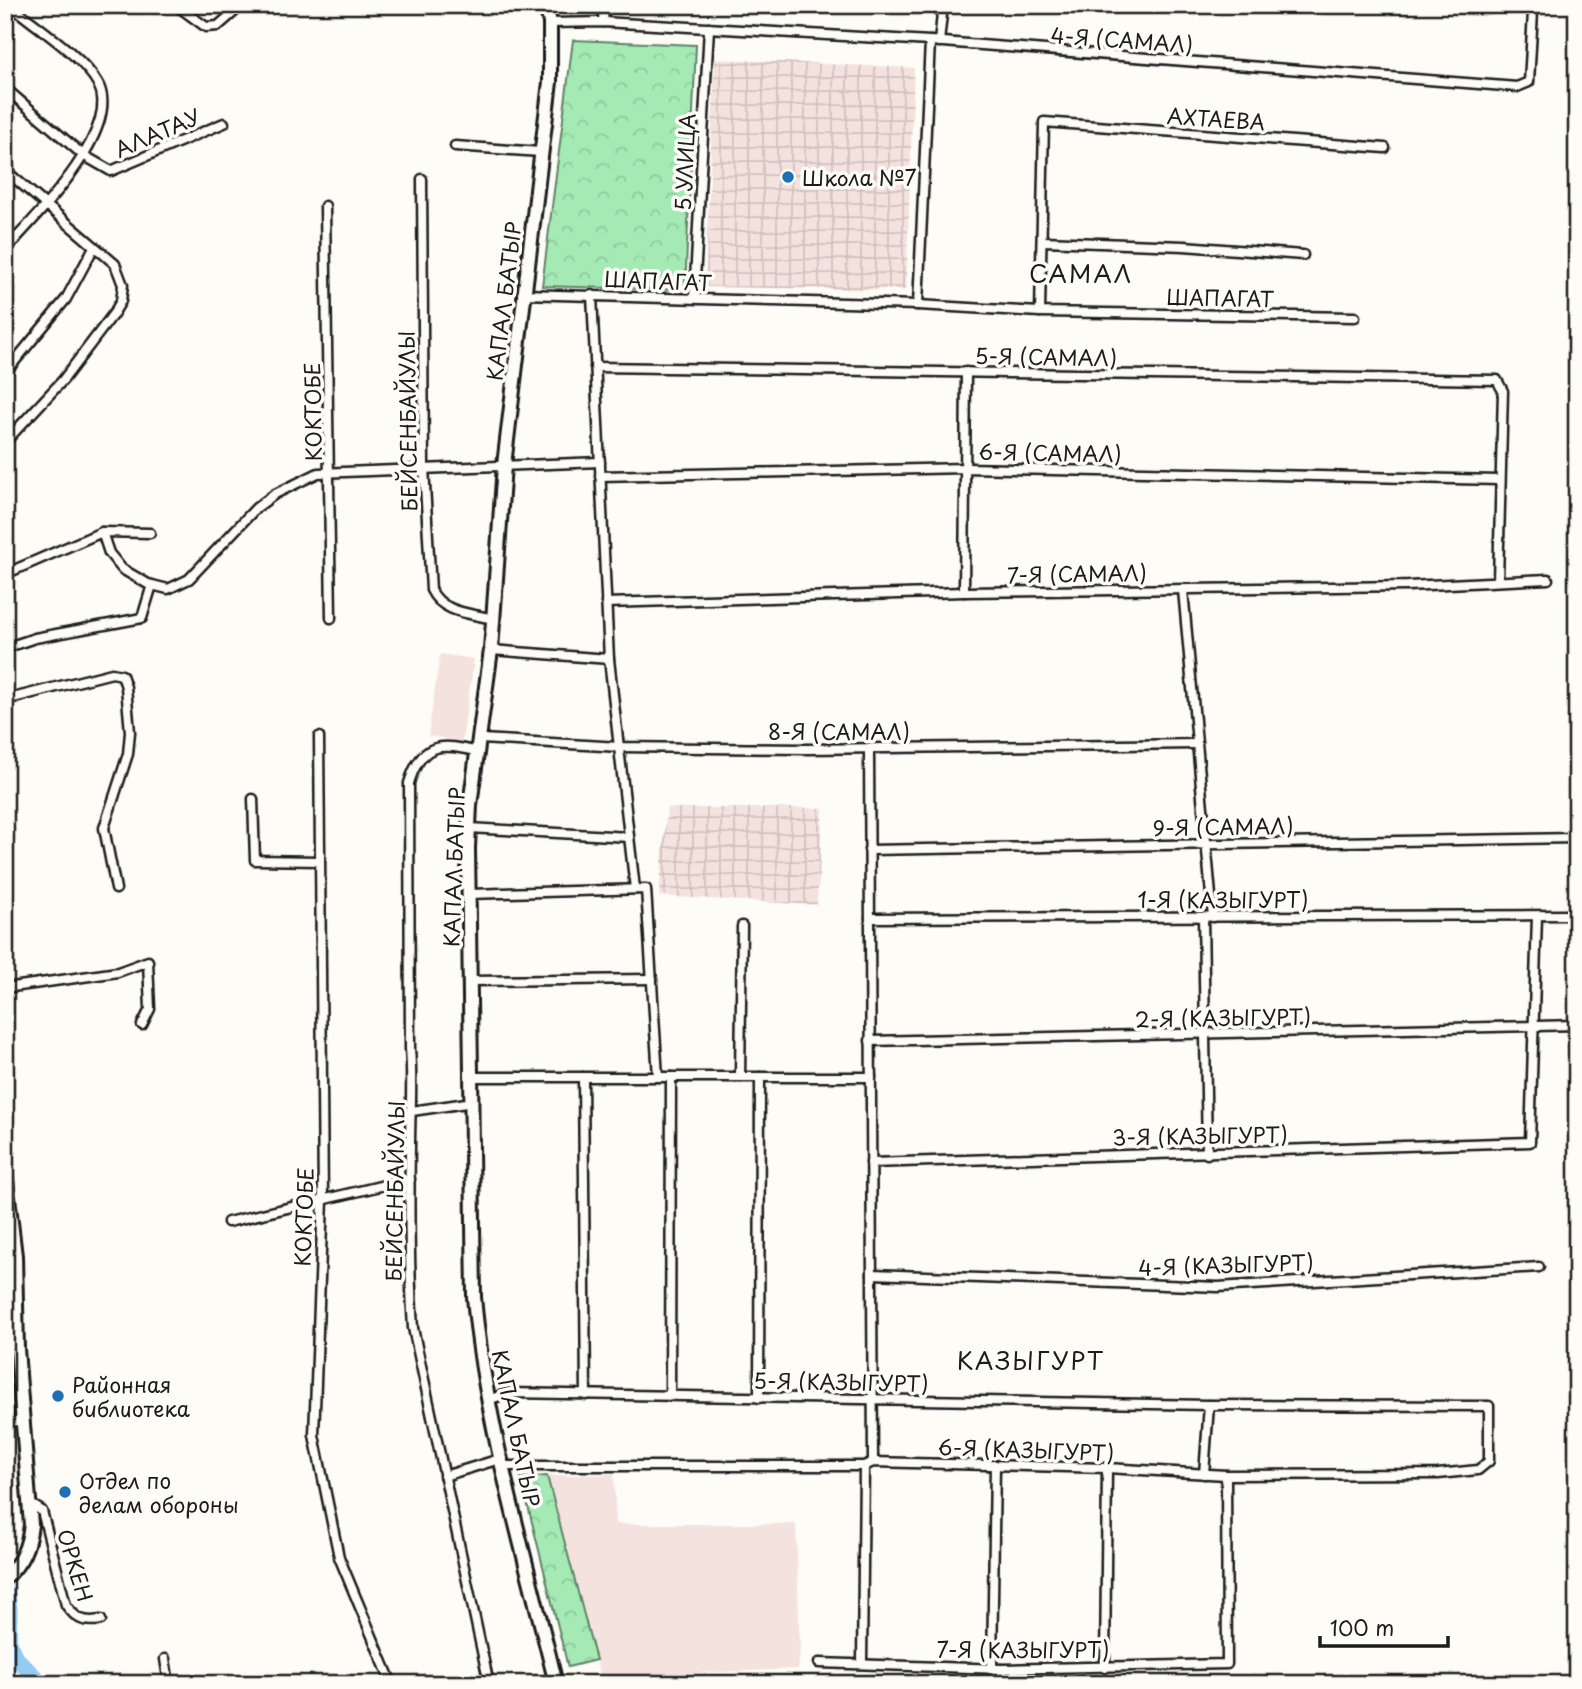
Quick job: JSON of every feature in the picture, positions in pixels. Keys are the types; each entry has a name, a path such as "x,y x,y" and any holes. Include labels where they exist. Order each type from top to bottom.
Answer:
{"main road":[{"name":"КАПАЛ БАТЫР","path":"545,5 550,23 550,82 522,294 504,465 491,650 469,828 469,981 474,1297 479,1348 488,1400 556,1684"},
{"path":"5,1171 15,1256 22,1420 29,1503 28,1547 21,1562 7,1577"}],"street":[{"path":"5,250 45,206 83,155 94,138 101,109 100,86 87,69 10,5"},
{"path":"176,5 206,27 218,26 242,5"},
{"path":"603,22 604,5"},
{"path":"918,305 934,42 943,5"},
{"name":"4-Я (САМАЛ)","path":"550,23 603,22 934,42 1517,87 1529,82 1533,12 1531,5"},
{"name":"5 УЛИЦА","path":"694,298 709,28"},
{"name":"АЛАТАУ","path":"5,88 83,155 111,171 224,122"},
{"name":"АХТАЕВА","path":"1043,241 1044,122 1385,148"},
{"path":"455,146 541,152"},
{"path":"5,170 115,264 123,285 121,300 63,380 5,442"},
{"name":"БЕЙСЕНБАЙУЛЫ","path":"422,179 424,467 430,590 436,601 445,607 493,619"},
{"name":"КОКТОБЕ","path":"325,206 331,618"},
{"path":"5,229 16,239"},
{"path":"1040,312 1043,241 1184,246 1303,255"},
{"path":"5,373 66,299 94,247"},
{"name":"ШАПАГАТ","path":"522,294 918,305 1040,312 1355,317"},
{"path":"592,295 609,659 635,889"},
{"name":"5-Я (САМАЛ)","path":"595,367 1497,380 1503,391 1499,480"},
{"path":"964,592 966,372"},
{"path":"102,532 117,564 152,585 168,589 181,584 256,508 300,480 330,470 600,463"},
{"name":"6-Я (САМАЛ)","path":"600,476 966,468 1499,480"},
{"path":"1498,581 1499,480"},
{"path":"5,573 102,532 150,533"},
{"name":"7-Я (САМАЛ)","path":"606,603 1548,579"},
{"path":"5,648 35,638 142,618 152,585"},
{"path":"1183,590 1206,844 1207,1154"},
{"path":"491,650 609,659"},
{"path":"5,701 112,673 122,675 129,721 128,754 104,828 116,889"},
{"name":"КОКТОБЕ","path":"319,737 323,1200 314,1435 340,1557 392,1684"},
{"name":"БЕЙСЕНБАЙУЛЫ","path":"480,746 446,744 429,750 415,762 409,783 412,1111 410,1179 413,1328 489,1684"},
{"name":"8-Я (САМАЛ)","path":"480,746 869,750 1065,744 1196,744"},
{"path":"869,750 873,1462"},
{"path":"253,799 256,860 320,861"},
{"path":"469,828 629,836"},
{"name":"9-Я (САМАЛ)","path":"869,850 1577,838"},
{"path":"469,894 646,889 658,1077"},
{"name":"1-Я (КАЗЫГУРТ)","path":"870,918 1577,915"},
{"path":"1536,1026 1537,916"},
{"path":"740,1077 742,926"},
{"path":"5,988 118,971 148,961 150,1009 142,1025"},
{"path":"469,981 652,979"},
{"name":"2-Я (КАЗЫГУРТ)","path":"870,1041 1577,1025"},
{"name":"3-Я (КАЗЫГУРТ)","path":"871,1163 1066,1154 1207,1154 1530,1142 1536,1026"},
{"path":"472,1077 871,1077"},
{"path":"583,1077 586,1395"},
{"path":"670,1395 671,1077"},
{"path":"759,1398 760,1077"},
{"path":"412,1111 473,1102"},
{"path":"228,1222 410,1179"},
{"name":"4-Я (КАЗЫГУРТ)","path":"872,1274 1205,1287 1539,1267"},
{"name":"5-Я (КАЗЫГУРТ)","path":"488,1400 508,1393 1209,1405 1489,1406"},
{"path":"1204,1474 1209,1405"},
{"name":"6-Я (КАЗЫГУРТ)","path":"444,1476 504,1462 864,1466 873,1462 1107,1468 1227,1475 1438,1474 1478,1470 1489,1461 1489,1406"},
{"path":"5,1423 22,1420"},
{"path":"992,1669 995,1465"},
{"path":"862,1664 864,1466"},
{"path":"1105,1668 1107,1468"},
{"name":"7-Я (КАЗЫГУРТ)","path":"819,1663 992,1669 1227,1664 1227,1475"},
{"name":"ОРКЕН","path":"29,1503 43,1511 66,1605 75,1617 88,1623 101,1620"},
{"path":"165,1659 169,1684"},
{"path":"1002,1669 1003,1684"}],"shaded area":[{"path":"715,59 914,68 906,290 705,287"},
{"path":"440,654 474,659 462,741 428,736"},
{"path":"667,808 823,808 817,905 659,896"},
{"path":"614,1474 616,1524 796,1524 800,1652 798,1669 688,1673 633,1684 602,1684 547,1476"}],"green space":[{"path":"573,40 696,45 685,290 542,286"},
{"path":"547,1476 596,1660 568,1667 521,1478"}],"waterway":[{"path":"5,1592 9,1607 11,1647 17,1658 42,1684"}],"place":[{"name":"Школа №7","path":"788,177"},
{"name":"Районная библиотека","path":"58,1396"},
{"name":"Отдел по делам обороны","path":"65,1492"}],"district":[{"name":"САМАЛ","path":"1081,273"},
{"name":"КАЗЫГУРТ","path":"1031,1360"}]}
